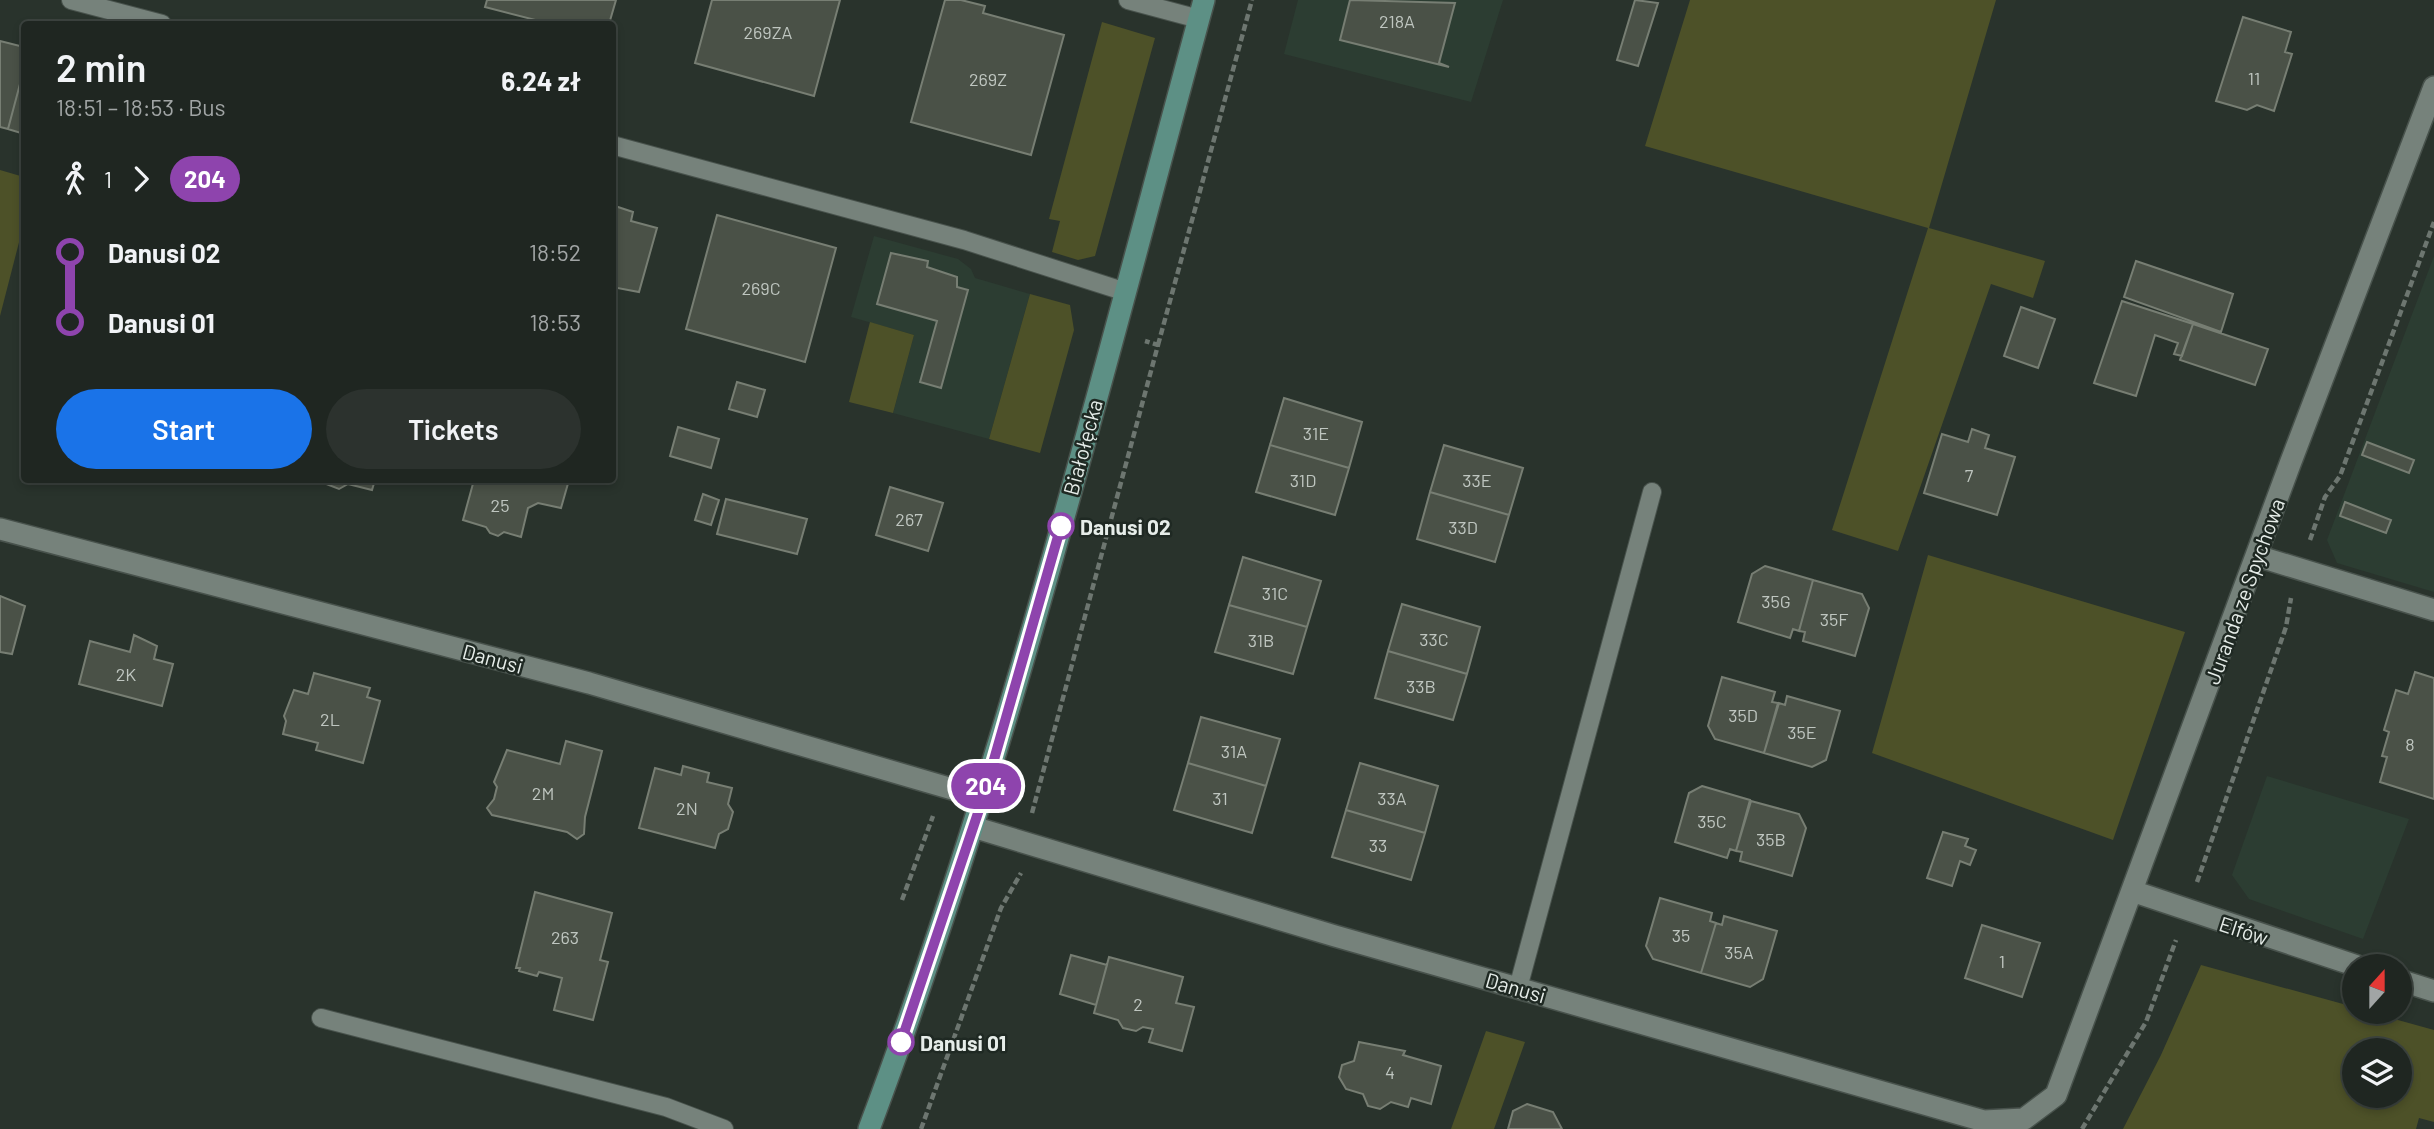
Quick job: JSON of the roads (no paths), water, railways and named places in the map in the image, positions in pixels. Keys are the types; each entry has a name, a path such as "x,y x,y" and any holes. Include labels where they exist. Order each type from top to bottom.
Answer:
{"street":[{"name":"Białołęcka","path":"869,1129 983,798 1125,292 1201,9"},
{"name":"Juranda ze Spychowa","path":"2056,1096 2434,87"},
{"name":"Danusi","path":"0,529 589,683 983,798"},
{"path":"2257,556 2434,610"},
{"name":"Danusi","path":"973,827 1518,988 1984,1121 2024,1119 2056,1096"},
{"name":"Elfów","path":"2132,891 2342,961"},
{"path":"2412,984 2434,991"}],"lane":[{"path":"71,0 151,21"},
{"path":"1128,0 1201,9"},
{"path":"616,146 964,240 1125,292"},
{"path":"1518,988 1652,492"},
{"path":"321,1018 652,1104 724,1129"}],"place":[{"name":"Danusi 02","path":"1061,526"},
{"name":"Danusi 01","path":"901,1042"}]}
